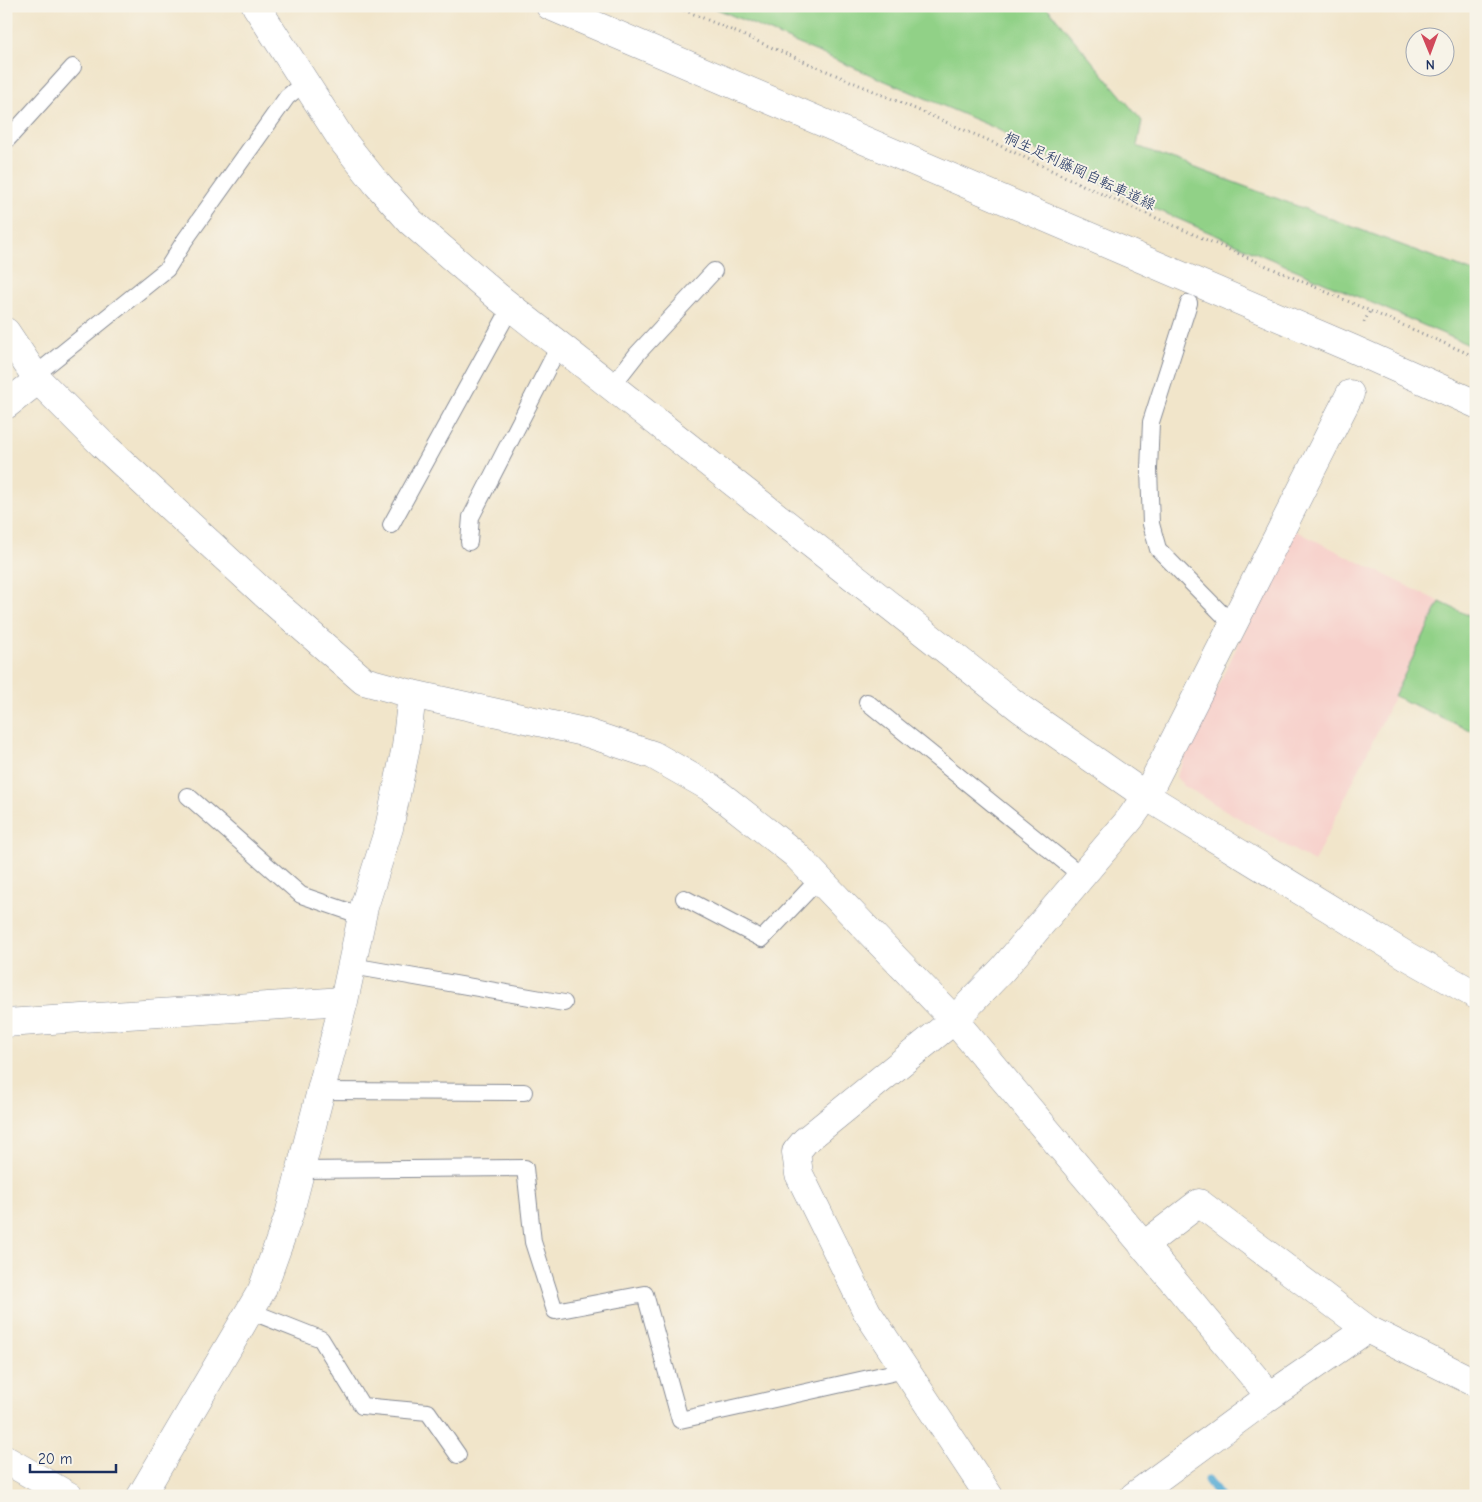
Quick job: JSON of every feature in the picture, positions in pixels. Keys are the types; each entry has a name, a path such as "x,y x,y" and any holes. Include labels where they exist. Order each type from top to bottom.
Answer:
{"street":[{"path":"256,6 342,140 377,184 411,222 559,346 1021,709 1146,796 1407,956 1476,995"},
{"path":"550,6 1344,345 1476,404"},
{"path":"6,332 36,377 102,444 269,598 364,681 412,694 584,732 653,755 711,788 795,854 954,1020 1270,1396"},
{"path":"6,405 36,377"},
{"path":"989,1496 867,1312 799,1174 796,1152 805,1141 954,1020 1003,970 1130,819 1146,796 1350,394"},
{"path":"142,1496 262,1290 289,1215 344,1001 362,916 389,828 406,747 412,694"},
{"path":"6,1023 344,1001"},
{"path":"1143,1246 1199,1203 1367,1329 1476,1384"},
{"path":"1134,1496 1270,1396 1367,1329"},
{"path":"6,1460 69,1496"}],"lane":[{"path":"6,141 73,67"},
{"path":"36,377 167,269 185,240 286,97 304,83"},
{"path":"612,386 637,354 714,270"},
{"path":"1189,303 1150,422 1151,524 1158,549 1232,625"},
{"path":"391,525 511,307"},
{"path":"470,542 471,517 559,346"},
{"path":"867,702 1082,876"},
{"path":"188,796 301,895 362,916"},
{"path":"684,898 762,939 819,878"},
{"path":"352,966 564,1003"},
{"path":"321,1091 524,1092"},
{"path":"301,1170 525,1168 534,1242 555,1311 645,1294 680,1420 904,1370"},
{"path":"250,1311 321,1339 362,1406 428,1412 458,1456"}],"path":[{"name":"桐生足利藤岡自転車道線","path":"675,6 990,142 1108,197 1476,357"},
{"path":"1366,318 1370,311"}],"shaded area":[{"path":"1294,530 1440,602 1314,862 1184,786 1176,777 1200,722"}],"green space":[{"path":"710,6 1046,6 1142,121 1137,146 1476,273 1476,348 1114,191 995,128"},
{"path":"1440,602 1476,619 1476,733 1394,696"}],"waterway":[{"path":"1208,1480 1220,1496"}]}
